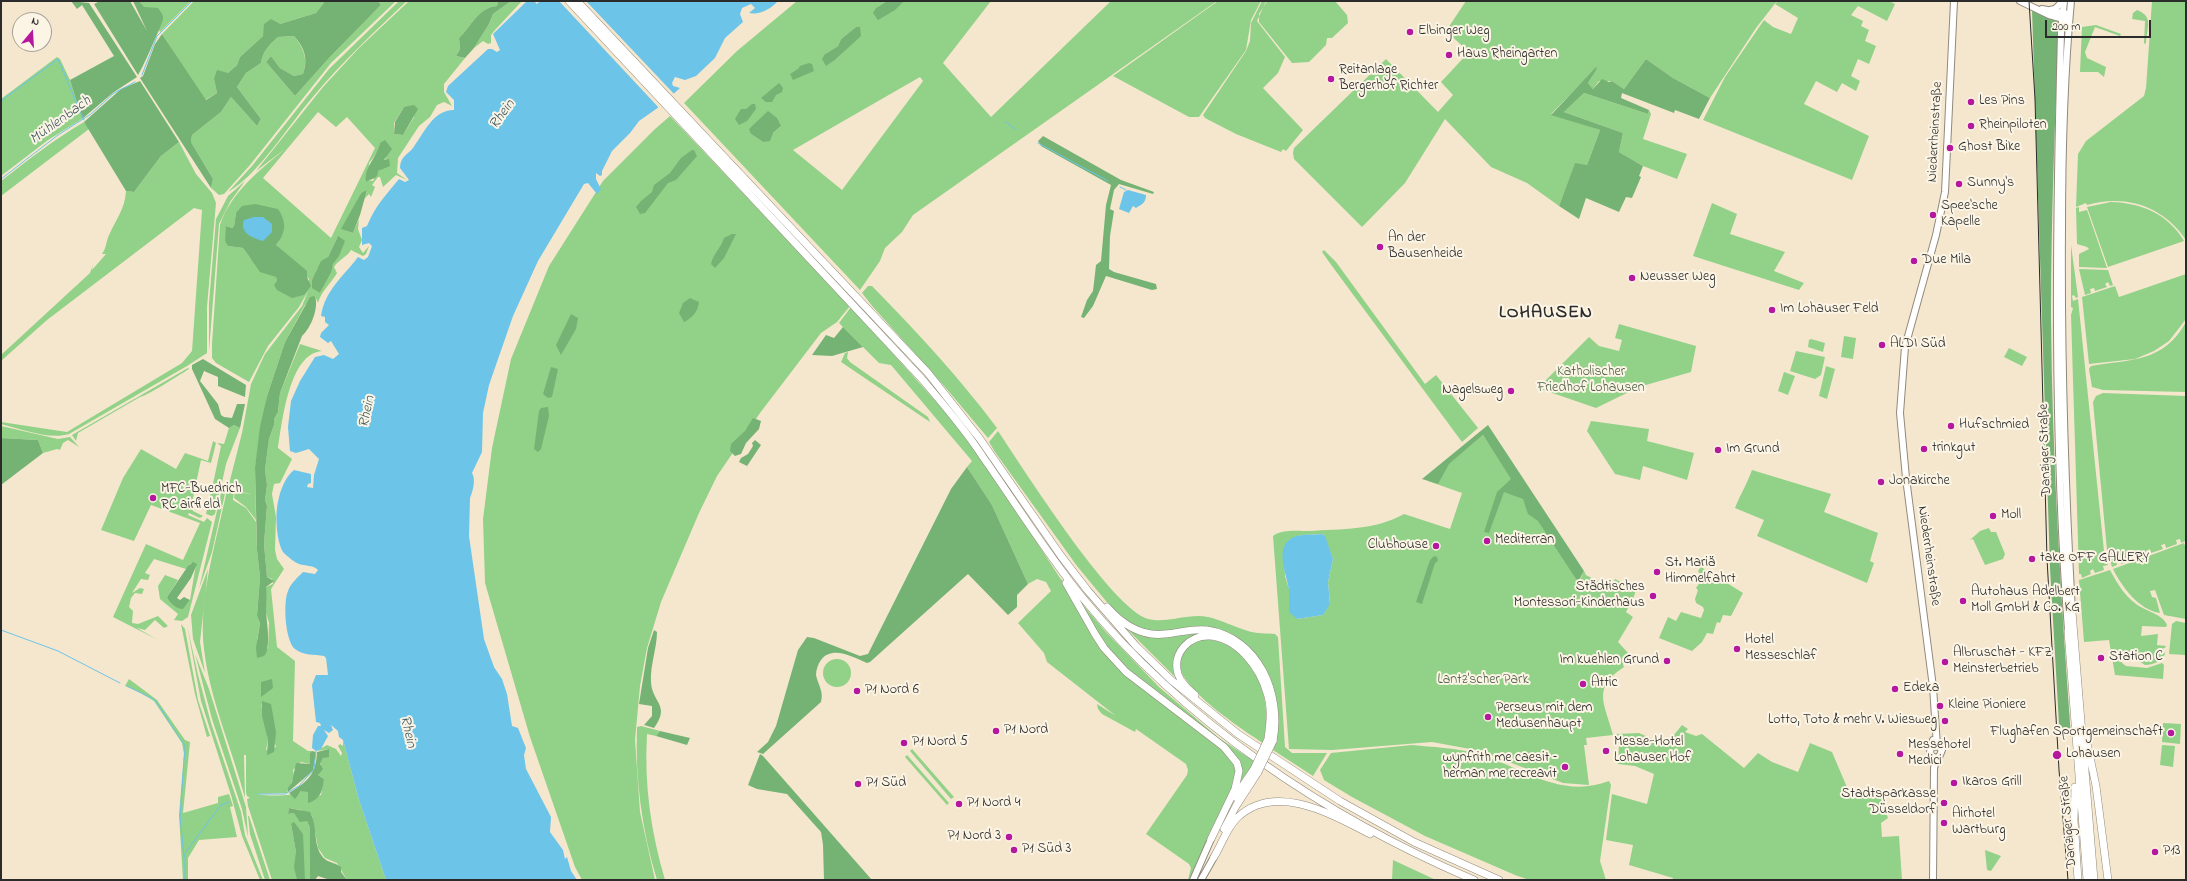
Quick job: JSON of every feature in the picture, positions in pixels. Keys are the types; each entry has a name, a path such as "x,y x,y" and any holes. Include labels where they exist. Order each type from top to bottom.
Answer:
{"highway":[{"path":"569,1 922,379 975,444 1059,566 1090,607 1131,653 1165,686 1202,717 1301,788 1409,850 1474,880"},
{"path":"577,1 928,373 989,450 1074,573 1114,622 1155,665 1207,711 1238,734 1340,801 1407,838 1499,880"},
{"path":"1059,566 1062,577 1095,634 1114,660 1126,672 1224,747 1237,763 1238,780 1228,806 1210,839"},
{"path":"1074,573 1117,617 1134,629 1154,635 1192,630 1208,630 1223,634 1240,644 1255,660 1268,682 1275,712 1270,740 1256,771 1229,819 1214,857"},
{"name":"Danziger Straße","path":"2072,612 2094,880"},
{"name":"Danziger Straße","path":"2068,630 2087,880"},
{"path":"1238,734 1218,714 1186,687 1178,675 1177,660 1180,652 1185,644 1196,638 1210,636 1226,641 1240,650 1252,664 1267,694 1270,716 1270,740"},
{"path":"2074,639 2078,653 2083,717 2096,786 2108,880"},
{"path":"2078,769 2074,820 2078,880"},
{"path":"1228,806 1256,771"},
{"path":"1214,857 1232,824 1244,812 1260,804 1280,801 1322,812 1392,845 1409,850"}],"main road":[{"name":"Niederrheinstraße","path":"1933,880 1934,768 1932,765 1934,757 1930,751 1935,746 1933,687 1906,478 1900,413 1905,347 1936,235 1945,192 1954,1"},
{"path":"2020,1 2049,15 2069,17"},
{"path":"2048,10 2055,9 2063,1"},
{"name":"Danziger Straße","path":"2063,1 2056,216 2057,378 2068,630"},
{"name":"Danziger Straße","path":"2071,1 2069,17 2062,192 2061,296 2066,494 2072,612"},
{"path":"2034,7 2048,10 2062,16"},
{"name":"Niederrheinstraße","path":"1934,757 1942,753 1941,748 1935,746"},
{"path":"1193,880 1210,839"},
{"path":"1201,880 1214,857"}],"green space":[{"path":"71,1 89,3 137,77 114,92 82,119 70,80 114,56 82,5 77,9"},
{"path":"100,1 130,1 147,31 133,1 139,1 144,7 158,8 162,15 163,19 160,29 138,75 94,4"},
{"path":"139,1 191,1 160,32"},
{"path":"194,1 325,1 316,13 280,24 263,36 240,57 237,65 228,73 214,79 217,93 205,100 162,34"},
{"path":"325,1 378,1 381,5 330,57 295,96 266,62 271,56 280,68 294,76 303,74 305,59 301,45 294,36 278,37 269,46 263,55 261,63 246,73 237,87 261,119 257,126 231,97 221,112 192,135 191,142 213,179 211,188 140,78 143,76 155,44 162,34 206,100 217,93 214,79 217,70 228,73 237,65 240,57 263,36 264,24 271,19 280,24 316,13"},
{"path":"378,1 396,1 331,63 250,165 224,194 219,195 211,188 213,179 191,142 192,135 221,112 231,97 257,126 261,119 237,87 246,73 261,63 267,48 278,37 294,36 303,49 305,63 303,74 294,76 280,68 271,56 266,62 295,96 330,57 381,5"},
{"path":"399,1 407,1 335,72 312,98 273,149 251,174 228,192 252,166 329,69"},
{"path":"409,1 498,1 497,6 490,7 475,18 459,38 460,49 456,56 465,58 444,84 444,92 452,106 444,102 437,105 430,117 419,126 398,158 397,173 407,180 396,175 383,187 380,177 378,177 372,185 375,187 371,197 369,194 364,199 367,191 361,193 342,229 353,233 359,219 358,229 362,240 359,247 363,253 369,246 366,254 363,256 351,250 334,267 337,273 323,291 318,303 315,296 305,305 285,342 267,396 255,467 256,520 246,507 234,498 235,491 253,495 228,488 242,433 251,384 265,354 302,306 308,291 299,307 268,346 249,382 216,363 212,358 212,344 220,225 231,202 247,182 285,149 256,171 323,87 359,48","holes":["404,107 414,117 403,135 394,134 394,123","318,112 336,127 347,117 375,148 331,238 263,178","380,143 387,154 383,168 378,171 373,181 368,180 369,163 379,150","236,213 279,241 276,245 309,279 306,291 296,297 277,281 276,277 250,258 243,248 228,246 226,226 232,228 234,226","337,238 344,242 331,268 331,273 320,293 312,280 317,269 328,257"]},
{"path":"498,1 511,1 493,14 489,24 474,48 465,58 456,56 460,49 459,38 475,18 490,7 497,6"},
{"path":"511,1 522,1 491,35 491,43 488,44 483,41 474,48 489,24 493,14"},
{"path":"797,1 887,1 876,8 904,1 991,1 943,63 991,117 1111,1 1217,1 913,215 902,232 885,248 880,261 860,290 684,103 737,51","holes":["856,27 842,53 836,59 825,54 838,46 841,39","920,77 923,81 842,190 793,150","781,126 763,142 751,134"]},
{"path":"887,1 904,1 895,10 878,20 873,13 876,8"},
{"path":"1218,1 1261,1 1251,20 1246,50 1199,117 1189,117 1113,76"},
{"path":"1262,1 1266,1 1257,21 1285,57 1278,73 1263,88 1303,130 1286,151 1283,149 1281,152 1236,134 1205,118 1203,115 1246,51 1250,41 1251,23"},
{"path":"1267,1 1335,1 1347,15 1348,23 1332,38 1327,38 1326,45 1309,62 1292,63 1259,22 1259,14"},
{"path":"1466,1 1777,1 1756,28 1710,98 1673,78 1646,59 1624,89 1612,81 1599,81 1593,89 1588,83 1597,69 1596,68 1551,114 1600,130 1587,165 1575,164 1559,206 1527,183 1491,167 1445,119 1405,183 1362,227 1294,159 1294,148 1386,59 1438,112 1453,95 1441,82 1469,52 1446,31"},
{"path":"1778,1 1889,1 1895,4 1887,21 1858,6 1851,15 1863,21 1861,26 1869,30 1865,41 1876,46 1869,64 1858,59 1851,76 1860,81 1856,91 1842,83 1837,92 1816,81 1804,104 1869,136 1852,180 1703,120 1725,77 1764,20 1773,27 1791,34 1798,18 1775,4"},
{"path":"2152,1 2186,1 2186,240 2177,228 2155,211 2129,202 2102,202 2087,205 2086,203 2076,207 2078,154 2086,141 2144,96 2146,88"},
{"path":"2032,10 2059,22 2051,317 2053,422 2058,527 2071,737 2059,724 2050,568"},
{"path":"2137,10 2148,19 2146,43 2144,44 2145,21 2132,19 2133,13"},
{"path":"2096,25 2121,34 2120,36 2095,27 2085,52 2087,58 2106,67 2104,77 2098,72 2080,72 2082,27"},
{"path":"856,27 860,27 861,36 826,66 822,59 825,54 838,46 841,39"},
{"path":"57,57 60,59 70,80 82,119 48,140 1,176 1,99"},
{"path":"1646,59 1673,78 1710,98 1699,119 1675,110 1674,113 1622,93 1621,98 1649,110 1648,114 1584,93 1564,112 1623,133 1619,152 1643,166 1639,176 1641,177 1632,198 1626,197 1619,212 1586,198 1579,219 1559,206 1575,163 1587,165 1600,130 1551,115 1596,67 1597,69 1588,83 1593,89 1602,79 1609,82 1612,81 1624,89"},
{"path":"809,63 812,64 814,71 793,80 790,74 800,66"},
{"path":"140,81 179,142 161,156 134,192 126,191 84,122 121,89"},
{"path":"779,83 783,88 782,92 776,95 772,102 766,102 761,98"},
{"path":"1584,93 1648,114 1649,110 1651,114 1643,139 1687,154 1677,179 1643,166 1619,152 1623,133 1564,112"},
{"path":"752,104 755,104 756,109 747,121 739,125 735,119 741,109 746,109"},
{"path":"414,105 418,109 403,135 394,134 395,122 404,107"},
{"path":"768,111 777,118 781,126 773,133 770,141 763,142 751,134 749,129"},
{"path":"670,116 850,306 837,322 821,333 760,413 717,476 699,513 661,602 647,648 640,686 635,740 640,812 655,880 582,880 575,867 530,737 485,583 483,519 492,448 511,359 549,266 603,181"},
{"path":"84,122 89,129 1,196 1,181 52,143"},
{"path":"1043,136 1121,180 1154,192 1153,194 1119,184 1114,190 1110,209 1114,211 1110,236 1109,269 1114,272 1156,284 1157,289 1152,290 1106,276 1093,306 1084,318 1081,317 1087,300 1093,291 1096,265 1101,261 1106,205 1111,185 1041,146 1038,141"},
{"path":"385,140 392,149 384,160 389,159 390,166 378,171 376,177 366,182 367,171 380,143"},
{"path":"179,142 196,174 212,193 216,203 207,307 207,353 69,434 53,436 44,435 1,424 1,422 67,432 182,363 192,351 202,210 194,208 47,320 1,361 1,355 90,273 93,265 92,270 106,254 102,254 122,208 126,191 134,192 161,156"},
{"path":"694,150 697,156 676,180 668,183 645,213 640,214 636,207 652,192 654,185 670,173 681,158"},
{"path":"245,181 230,202 219,224 209,351 209,303 216,219 228,196"},
{"path":"367,190 353,233 341,229 361,193"},
{"path":"2111,202 2133,205 2153,212 2170,224 2184,241 2108,267 2087,207"},
{"path":"1712,203 1737,214 1730,234 1785,252 1774,271 1804,283 1799,290 1693,256"},
{"path":"255,204 278,209 281,214 284,227 282,236 276,245 307,271 307,277 311,286 304,295 292,298 277,290 274,285 277,281 276,277 260,272 243,248 228,246 225,241 226,226 232,228 234,226 236,213 242,206"},
{"path":"2079,207 2079,212 2087,210 2107,268 2079,267 2079,254 2089,249 2077,244 2076,208"},
{"path":"732,234 736,234 724,258 715,268 711,264 713,257 724,238"},
{"path":"338,236 345,241 339,256 333,264 331,273 320,293 312,288 312,280 321,261 328,257"},
{"path":"2071,245 2078,297 2076,298 2074,295 2072,296 2073,301 2078,299 2104,551 2108,565 2103,566 2104,570 2095,573 2093,569 2090,571 2091,574 2082,578 2081,574 2079,574 2071,315 2073,308 2071,307"},
{"path":"1324,250 1336,262 1425,384 1436,375 1478,428 1462,442 1332,266 1322,252"},
{"path":"2079,269 2108,270 2113,285 2110,286 2108,282 2105,284 2107,287 2095,291 2094,288 2090,289 2091,293 2085,295"},
{"path":"2186,274 2186,319 2169,341 2154,351 2135,359 2089,364 2082,297 2115,286 2119,297"},
{"path":"868,286 872,286 921,337 983,409 997,428 988,438 945,387 873,307 862,293"},
{"path":"315,296 315,312 311,323 302,336 280,393 278,412 274,419 274,425 269,439 265,470 267,485 265,500 267,506 264,544 267,577 274,581 266,587 268,647 264,656 257,658 256,648 260,623 257,616 260,577 257,550 255,467 260,427 267,396 285,342 310,297"},
{"path":"690,298 699,302 698,306 690,319 684,322 679,313 683,303"},
{"path":"851,307 949,416 986,464 1060,578 1106,632 1159,687 1219,738 1255,762 1226,801 1207,838 1204,852 1190,880 1188,880 1191,868 1189,864 1146,834 1187,775 1188,770 1186,764 1136,729 1135,732 1102,714 1098,709 1097,704 1116,716 1047,662 1044,653 1018,623 1051,591 1046,582 1037,579 1028,584 992,505 967,467 972,461 891,365 879,363 839,323"},
{"path":"571,314 578,318 576,329 561,355 556,345"},
{"path":"2186,322 2186,392 2103,390 2092,387 2089,369 2091,366 2133,360 2156,352 2167,345 2177,335"},
{"name":"Katholischer Friedhof Lohausen","path":"1619,324 1696,346 1691,372 1639,387 1596,408 1538,388 1589,337 1599,346 1619,351 1622,340 1615,338"},
{"path":"843,327 863,347 832,356 812,355 826,335 834,338"},
{"path":"1844,336 1856,338 1853,359 1841,357"},
{"path":"1811,339 1825,343 1823,352 1808,347 1809,340"},
{"path":"300,344 322,351 311,355 302,363 289,391 278,448 292,459 280,483 274,484 272,494 276,517 275,550 277,559 284,569 271,589 277,647 295,661 293,741 308,751 312,751 310,753 310,764 301,762 293,770 294,776 287,793 257,794 273,796 299,794 301,791 305,790 308,792 309,799 321,795 324,779 318,775 321,761 329,749 317,751 327,745 336,749 341,756 342,753 338,746 340,744 343,746 343,740 359,800 386,880 347,880 337,863 325,858 318,848 312,815 301,810 289,808 288,814 294,813 307,821 310,828 310,880 305,880 303,877 303,834 291,824 296,852 297,880 272,880 248,806 247,799 250,798 246,793 246,755 244,755 245,798 211,687 204,649 204,610 206,589 227,490 234,491 233,500 246,508 256,522 260,577 257,616 260,623 257,640 268,649 269,623 265,609 266,587 273,584 272,579 267,577 264,544 267,506 265,500 267,485 265,470 269,439 274,425 274,419 278,412 280,393","holes":["261,703 276,747 266,750 268,740"]},
{"path":"2009,348 2027,357 2022,366 2004,357"},
{"path":"1796,351 1825,357 1821,375 1815,379 1790,371"},
{"path":"848,352 847,358 850,362 928,417 930,422 841,362 845,353"},
{"path":"203,359 246,385 245,397 218,386 218,377 204,371 200,381 218,404 221,415 224,417 232,418 237,404 245,404 240,428 234,425 229,428 215,419 192,369 192,365"},
{"path":"1826,366 1835,369 1827,399 1819,396"},
{"path":"551,367 558,369 552,397 548,398 543,394"},
{"path":"188,368 189,369 156,389 78,433 76,441 72,435"},
{"path":"1784,372 1795,376 1788,395 1778,391"},
{"path":"2103,393 2186,396 2186,541 2181,543 2180,539 2176,540 2177,544 2166,548 2165,544 2161,545 2163,549 2151,553 2150,549 2146,551 2147,554 2136,558 2134,555 2131,556 2132,559 2121,564 2120,560 2116,561 2117,565 2112,567 2107,550 2093,402 2096,396"},
{"path":"548,407 549,416 541,449 538,452 534,449 539,411 541,408"},
{"path":"753,418 761,421 759,429 746,443 741,454 735,456 730,451 731,444 745,431"},
{"path":"1591,421 1649,429 1647,441 1694,453 1687,480 1643,466 1640,480 1615,474 1587,431"},
{"path":"234,425 240,428 226,464 221,487 213,484 221,446 217,443 224,444 229,428"},
{"path":"1488,425 1584,571 1578,582 1538,521 1528,514 1523,499 1504,492 1489,533 1484,532 1497,492 1511,479 1483,435 1449,464 1438,484 1422,479"},
{"path":"1,426 58,439 70,437 79,447 68,440 63,443 60,450 57,449 43,453 38,440 1,438"},
{"path":"998,431 1068,535 1112,590 1132,609 1148,619 1170,620 1193,616 1208,617 1248,631 1275,634 1278,637 1285,747 1292,753 1327,753 1313,776 1273,750 1277,734 1272,684 1225,633 1158,633 1132,626 1115,612 1077,566 995,452 989,442"},
{"name":"Lantz'scher Park","path":"1483,435 1579,582 1584,571 1586,575 1610,588 1615,579 1636,590 1633,599 1629,598 1626,604 1629,606 1626,612 1633,617 1618,642 1629,654 1623,665 1624,667 1607,682 1604,690 1604,705 1613,735 1586,738 1587,745 1584,745 1589,785 1563,783 1481,751 1432,742 1332,750 1289,749 1273,536 1285,531 1346,529 1370,526 1404,514 1450,529 1462,493 1428,481","holes":["1323,534 1333,559 1328,582 1330,603 1323,615 1297,619 1289,607 1289,589 1285,576 1284,552 1289,540 1301,535"]},
{"path":"1,438 38,440 43,453 1,485"},
{"path":"755,440 761,445 747,466 739,462 741,458 748,454 753,446 752,443"},
{"path":"213,441 216,443 211,463 201,460 191,507 193,511 203,516 200,518 189,513 188,515 204,522 207,518 212,522 188,617 182,621 174,620 178,614 160,599 158,586 165,575 178,580 167,597 183,608 190,600 196,564 191,563 186,569 154,559 145,573 150,575 148,580 141,579 132,593 140,588 144,589 142,594 135,593 131,598 129,607 133,611 132,623 138,624 158,616 168,626 164,628 155,620 145,630 137,628 158,640 113,617 146,544 183,560 200,523 151,505 134,541 101,530 123,478 141,449 176,469 185,453 208,461"},
{"path":"967,467 992,505 1028,584 1017,595 1017,607 1008,615 968,574 870,662 867,663 837,653 831,653 821,660 816,675 821,691 821,702 763,754 757,752 768,742 776,726 798,650 807,637 814,638 860,656 868,654 951,489"},
{"path":"1752,470 1831,494 1824,512 1878,533 1870,561 1874,563 1867,583 1757,536 1764,520 1735,508"},
{"path":"212,487 220,488 215,514 212,516 206,514"},
{"path":"222,489 226,489 212,552 199,589"},
{"path":"1989,528 1991,532 1996,532 2005,554 2003,559 1985,565 1973,539 1970,540 1980,531"},
{"path":"2184,543 2186,548 2186,619 2164,615 2155,590 2150,591 2152,597 2156,598 2160,613 2152,611 2138,603 2126,590 2113,569"},
{"path":"1434,556 1437,557 1438,561 1435,563 1422,604 1416,602 1430,560"},
{"path":"193,562 197,564 191,578 177,598 180,600 184,597 190,600 183,609 180,609 167,597 188,566"},
{"path":"1701,567 1743,593 1731,616 1723,615 1720,623 1717,622 1713,634 1707,633 1702,642 1692,651 1659,638 1668,617 1676,621 1681,612 1701,618 1704,610 1703,607 1696,603 1695,599 1698,590 1696,588 1701,580 1698,571"},
{"path":"208,569 200,642 205,673 193,639 191,615"},
{"path":"2110,570 2115,580 2128,597 2140,606 2162,618 2167,625 2166,627 2142,626 2141,636 2158,634 2157,645 2166,646 2163,648 2165,654 2159,661 2145,665 2130,655 2125,654 2121,659 2122,663 2126,666 2147,668 2162,663 2164,665 2163,679 2115,675 2109,640 2084,642 2079,580"},
{"path":"2176,621 2186,623 2186,658 2185,655 2169,654 2172,624"},
{"path":"181,624 185,629 198,700 210,736 207,737 195,694"},
{"path":"1122,624 1134,632 1204,632 1180,647 1178,680"},
{"path":"187,625 198,675 211,723 241,812 245,835 263,880 260,880 242,836 231,795 201,701"},
{"path":"654,630 657,632 657,638 651,682 654,695 661,709 661,714 654,728 644,725 652,716 652,706 639,704 648,648"},
{"path":"1200,639 1218,642 1234,649 1246,660 1256,674 1262,690 1266,708 1266,726 1263,743 1241,729 1214,708 1190,685 1182,674 1180,659 1182,655 1189,646"},
{"path":"195,654 209,689 246,807 248,837 242,809 212,719"},
{"path":"837,659 843,660 847,663 850,667 850,679 847,683 843,686 837,687 831,686 827,683 824,679 823,673 824,667 827,663 831,660"},
{"path":"129,679 157,700 185,740 190,742 183,813 218,803 218,797 229,794 233,806 230,807 237,837 199,840 188,858 188,880 183,880 179,815 184,754 182,743 154,701 125,686"},
{"path":"272,679 273,688 261,697 261,682"},
{"path":"262,701 271,704 276,732 274,752 267,755 268,740 262,716"},
{"name":"Flughafen Sportgemeinschaft","path":"2163,723 2181,724 2180,744 2162,742"},
{"path":"1682,725 1688,729 1685,732 1696,736 1702,734 1744,768 1758,753 1772,762 1798,772 1810,743 1832,752 1849,792 1878,790 1888,818 1881,823 1882,837 1899,836 1902,880 1672,880 1673,878 1629,865 1633,845 1606,840 1612,794 1647,804 1654,774 1635,766 1618,764 1619,745 1616,734 1639,733 1666,745"},
{"path":"641,726 660,731 656,736 647,734 646,753 652,826 665,880 657,880 647,843 641,805 637,766 637,727"},
{"path":"660,731 690,738 687,745 656,736"},
{"path":"1412,745 1475,753 1540,779 1557,784 1591,786 1609,781 1611,785 1600,861 1606,880 1529,880 1515,875 1425,836 1352,797 1324,780 1320,770 1331,753"},
{"path":"2162,745 2175,746 2173,767 2160,765"},
{"path":"329,749 329,757 323,758 320,764 323,769 318,775 324,779 323,787 318,797 312,802 308,803 308,792 301,791 295,799 289,793 306,781 309,777 315,767 317,752"},
{"path":"912,749 954,797 951,799 910,751"},
{"path":"312,751 316,752 313,771 288,792 296,763 310,764 310,753"},
{"path":"760,754 872,880 824,880 821,832 787,794 757,789 748,785"},
{"path":"907,755 949,803 947,805 905,757"},
{"path":"289,808 310,812 313,818 318,850 326,860 341,867 341,872 347,880 330,880 318,876 315,880 310,880 310,828 307,821 300,822 294,813 288,814"},
{"path":"248,816 270,880 265,880 250,834"},
{"path":"294,822 303,834 305,880 297,880 294,867 296,852 291,824"},
{"path":"1985,850 2001,856 1991,871 1987,870"},
{"path":"1393,860 1436,880 1392,880"}],"water":[{"name":"Rhein","path":"527,1 534,1 537,4 540,1 778,1 769,9 757,13 749,13 755,8 751,4 742,8 740,14 743,22 725,38 715,58 696,76 685,80 675,77 672,83 673,86 680,88 659,107 639,121 630,133 612,151 602,171 602,175 600,176 596,173 596,179 601,189 597,194 588,183 584,184 538,261 513,316 489,385 483,413 482,452 472,473 474,482 470,498 469,536 484,639 494,667 502,679 507,694 512,726 518,728 526,748 524,755 526,769 551,817 550,832 563,850 565,859 567,857 571,871 577,880 386,880 359,800 343,740 339,737 338,731 331,725 333,730 329,733 324,730 328,736 321,749 316,751 312,748 313,735 318,726 321,726 320,723 316,722 312,685 316,675 328,675 326,658 324,656 302,653 295,649 289,638 287,630 285,612 286,596 289,588 303,572 315,574 318,570 312,566 301,565 286,555 278,538 277,507 283,484 294,470 311,474 311,483 308,484 307,487 313,488 314,475 319,459 309,449 296,453 290,451 288,427 291,401 300,381 315,357 324,355 333,359 339,354 331,341 328,343 320,337 321,333 329,325 325,322 325,317 321,316 323,307 335,284 358,257 364,260 368,257 372,246 369,243 362,245 362,228 367,226 377,207 399,179 405,182 409,180 400,168 401,161 413,148 425,129 435,118 447,111 454,110 454,100 446,92 448,86 488,49 492,49 497,52 500,50 493,34"},
{"path":"1128,190 1146,195 1143,203 1136,208 1133,206 1129,213 1119,209 1124,192"},
{"path":"254,217 263,217 272,224 272,232 263,241 251,236 245,232 243,228 244,220"},
{"path":"1322,534 1325,536 1333,559 1328,582 1330,604 1323,615 1297,619 1289,612 1289,591 1283,565 1283,551 1289,540 1296,536"}],"pier":[{"path":"559,1 586,1 676,96 660,109"}],"waterway":[{"name":"Mühlenbach","path":"142,75 157,36 192,1"},
{"path":"1,101 58,59 84,120"},
{"name":"Mühlenbach","path":"1,179 58,135 91,114 114,93 135,82"},
{"path":"1006,122 1015,129"},
{"path":"1038,143 1108,181"},
{"path":"1120,187 1126,190"},
{"path":"1,630 58,651 120,683"},
{"path":"127,686 155,700 185,746 180,816 184,857"},
{"path":"258,794 285,794 299,786 314,769 316,751"},
{"path":"185,880 185,853 221,805 229,802"}],"tram line":[{"path":"2029,1 2035,99 2047,559 2059,770 2068,880"}],"place":[{"name":"Elbinger Weg","path":"1410,32"},
{"name":"Haus Rheingarten","path":"1449,55"},
{"name":"Reitanlage Bergerhof Richter","path":"1331,79"},
{"name":"Les Pins","path":"1971,102"},
{"name":"Rheinpiloten","path":"1971,126"},
{"name":"Ghost Bike","path":"1950,148"},
{"name":"Sunny's","path":"1959,184"},
{"name":"Spee'sche Kapelle","path":"1933,215"},
{"name":"An der Bausenheide","path":"1380,247"},
{"name":"Due Mila","path":"1914,261"},
{"name":"Neusser Weg","path":"1632,278"},
{"name":"Im Lohauser Feld","path":"1772,310"},
{"name":"ALDI Süd","path":"1882,345"},
{"name":"Nagelsweg","path":"1511,391"},
{"name":"Hufschmied","path":"1951,426"},
{"name":"trinkgut","path":"1924,449"},
{"name":"Im Grund","path":"1718,450"},
{"name":"Jonakirche","path":"1881,482"},
{"name":"MFC-Buedrich RC airfield","path":"153,498"},
{"name":"Moll","path":"1993,516"},
{"name":"Mediterran","path":"1487,541"},
{"name":"Clubhouse","path":"1436,546"},
{"name":"take OFF GALLERY","path":"2032,559"},
{"name":"St. Mariä Himmelfahrt","path":"1657,572"},
{"name":"Städtisches Montessori-Kinderhaus","path":"1653,596"},
{"name":"Autohaus Adelbert Moll GmbH & Co. KG","path":"1963,601"},
{"name":"Hotel Messeschlaf","path":"1737,649"},
{"name":"Station C","path":"2101,658"},
{"name":"Im kuehlen Grund","path":"1667,661"},
{"name":"Albruschat - KFZ Meinsterbetrieb","path":"1945,662"},
{"name":"Attic","path":"1583,684"},
{"name":"Edeka","path":"1895,689"},
{"name":"P1 Nord 6","path":"857,691"},
{"name":"Kleine Pioniere","path":"1940,706"},
{"name":"Perseus mit dem Medusenhaupt","path":"1488,717"},
{"name":"Lotto, Toto & mehr V. Wiesweg","path":"1945,721"},
{"name":"P1 Nord","path":"996,731"},
{"name":"Flughafen Sportgemeinschaft","path":"2171,733"},
{"name":"P1 Nord 5","path":"904,743"},
{"name":"Messe-Hotel Lohauser Hof","path":"1606,751"},
{"name":"Messehotel Medici","path":"1900,754"},
{"name":"Lohausen","path":"2057,755"},
{"name":"wynfrith me caesit – herman me recreavit","path":"1565,767"},
{"name":"Ikaros Grill","path":"1954,783"},
{"name":"P1 Süd","path":"858,784"},
{"name":"Stadtsparkasse Düsseldorf","path":"1944,803"},
{"name":"P1 Nord 4","path":"959,804"},
{"name":"Airhotel Wartburg","path":"1944,823"},
{"name":"P1 Nord 3","path":"1009,837"},
{"name":"P1 Süd 3","path":"1014,850"},
{"name":"P13","path":"2155,852"}],"district":[{"name":"LOHAUSEN","path":"1546,314"}]}
